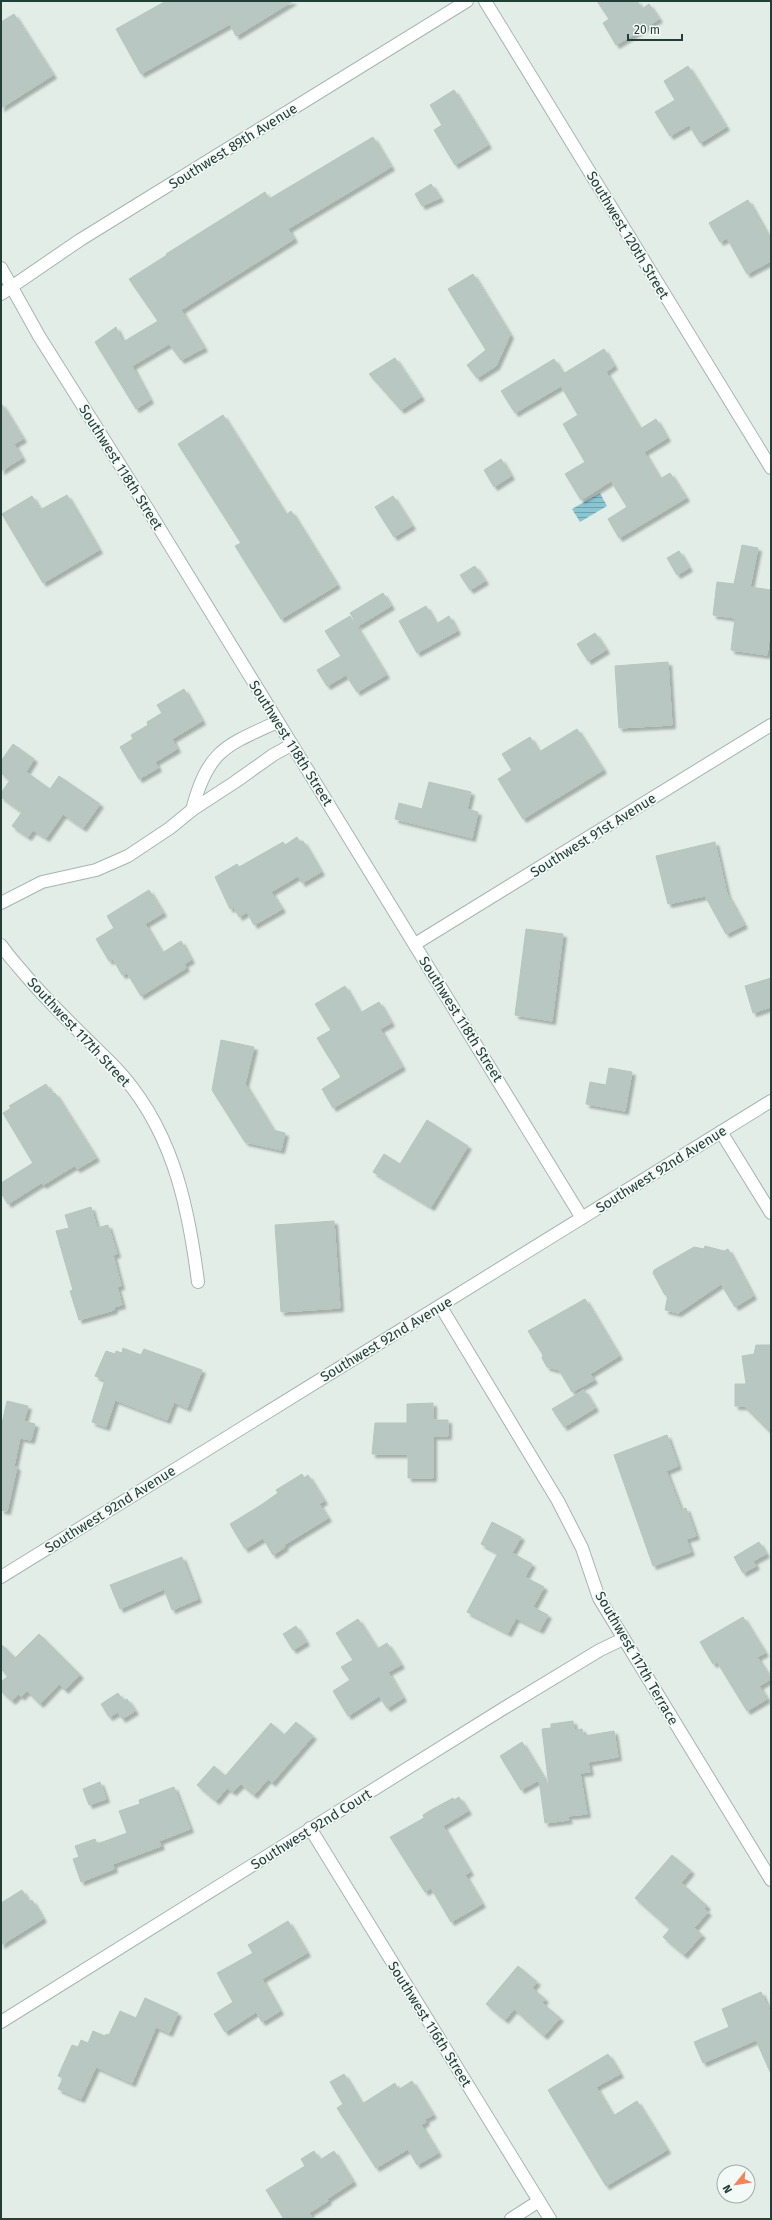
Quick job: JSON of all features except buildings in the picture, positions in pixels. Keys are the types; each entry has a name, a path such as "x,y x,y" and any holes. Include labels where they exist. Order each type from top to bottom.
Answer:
{"street":[{"name":"Southwest 89th Avenue","path":"1,294 80,240 467,1"},
{"name":"Southwest 120th Street","path":"485,1 769,460"},
{"name":"Southwest 118th Street","path":"1,268 40,336 148,508 291,745 415,944 582,1218"},
{"path":"192,810 200,782 217,756 228,746 278,722"},
{"name":"Southwest 91st Avenue","path":"415,944 771,725"},
{"path":"1,903 42,882 96,870 128,856 170,828 192,810 273,755 291,745"},
{"name":"Southwest 117th Street","path":"1,945 60,1014 113,1066 140,1099 157,1128 171,1156 181,1185 193,1242 198,1282"},
{"name":"Southwest 92nd Avenue","path":"1,1577 302,1389 440,1307 771,1101"},
{"path":"721,1132 771,1214"},
{"name":"Southwest 117th Terrace","path":"440,1307 558,1501 582,1548 599,1598 771,1880"},
{"name":"Southwest 92nd Court","path":"1,2022 117,1952 310,1828 541,1686 623,1639"},
{"name":"Southwest 116th Street","path":"310,1828 550,2219"},
{"path":"511,2219 539,2201"}],"water":[{"path":"600,493 607,506 580,522 572,509"}]}
